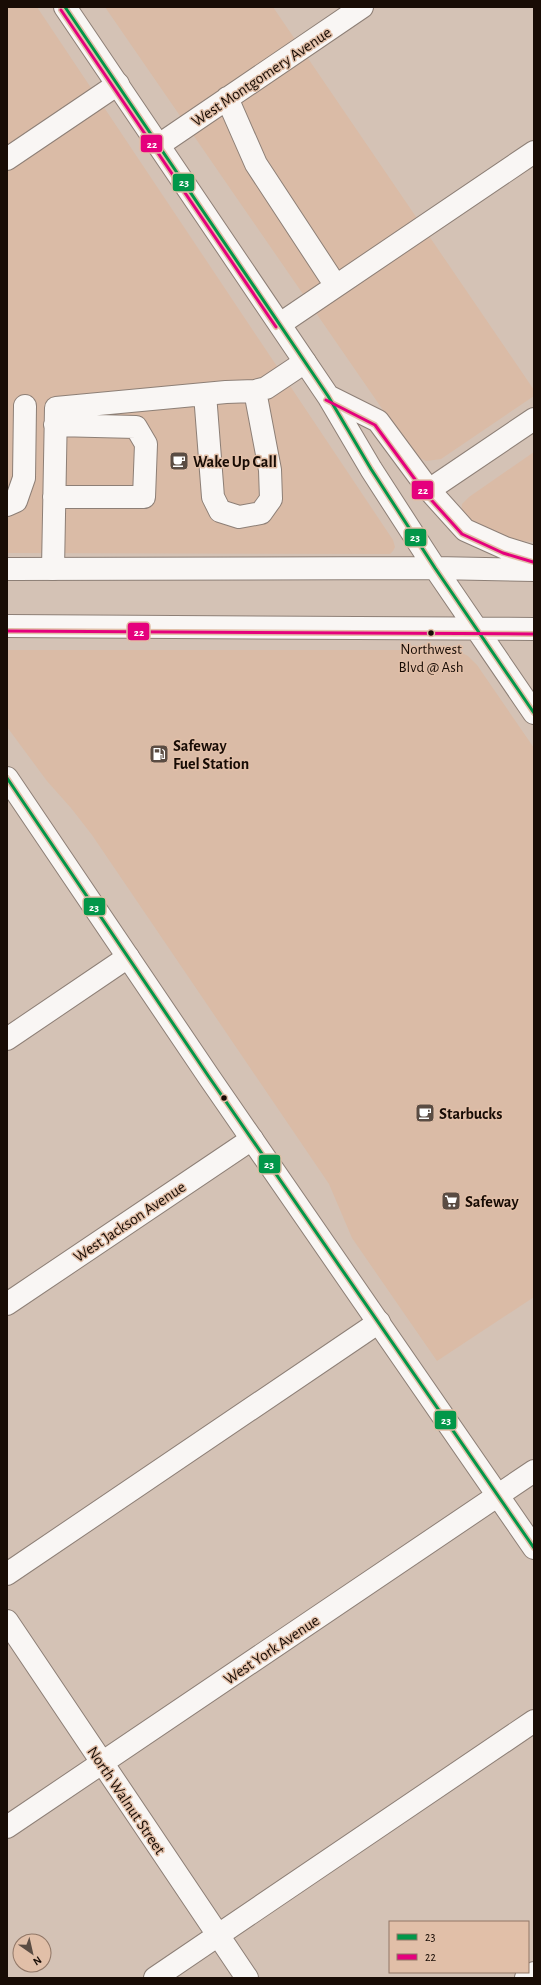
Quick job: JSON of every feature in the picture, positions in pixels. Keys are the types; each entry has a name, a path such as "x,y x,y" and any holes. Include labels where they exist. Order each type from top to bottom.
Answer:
{"main road":[{"path":"65,7 328,396 371,469 435,568 534,713"},
{"name":"West Montgomery Avenue","path":"159,145 362,7"},
{"path":"7,159 118,84"},
{"path":"227,98 256,164 336,286"},
{"path":"280,324 534,152"},
{"path":"55,416 205,394 255,392 266,388 305,362"},
{"path":"205,394 213,497 220,511 239,517 261,513 271,499 270,470 255,392"},
{"path":"328,396 378,421 429,490 465,530 505,548 534,556"},
{"path":"7,505 16,501 24,478 16,405 55,416 136,427 146,444 144,497 54,497"},
{"path":"53,569 55,416"},
{"path":"429,490 534,420"},
{"path":"7,569 435,568 534,570"},
{"path":"7,626 534,629"},
{"path":"7,778 252,1139 534,1548"},
{"path":"7,1039 128,957"},
{"name":"West Jackson Avenue","path":"7,1304 252,1139"},
{"path":"7,1574 379,1322"},
{"name":"West York Avenue","path":"7,1827 534,1471"},
{"name":"North Walnut Street","path":"7,1621 247,1978"},
{"path":"155,1978 534,1721"},
{"path":"526,1978 534,1973"}],"shaded area":[{"path":"7,7 37,7 393,540 395,547 390,554 7,553"},
{"path":"105,7 273,7 534,390 534,396 441,459 426,461 414,455"},
{"path":"534,452 534,542 520,541 494,534 470,522 461,512 462,504 469,497"},
{"path":"7,650 445,650 460,652 468,656 477,665 534,748 534,1297 437,1361 352,1238 329,1184 92,835 47,781 7,727"}],"transit line":[{"name":"23","path":"65,7 328,396 371,469 435,568 534,713"},
{"name":"22","path":"61,10 276,327"},
{"name":"22","path":"326,400 375,425 425,493 462,534 503,553 533,562"},
{"name":"22","path":"7,631 534,634"},
{"name":"23","path":"7,778 209,1077 534,1548"}],"place":[{"name":"Wake Up Call","path":"179,461"},
{"name":"Northwest Blvd @ Ash","path":"431,633"},
{"name":"Safeway Fuel Station","path":"159,754"},
{"name":"Starbucks","path":"425,1113"},
{"name":"Safeway","path":"451,1201"}]}
